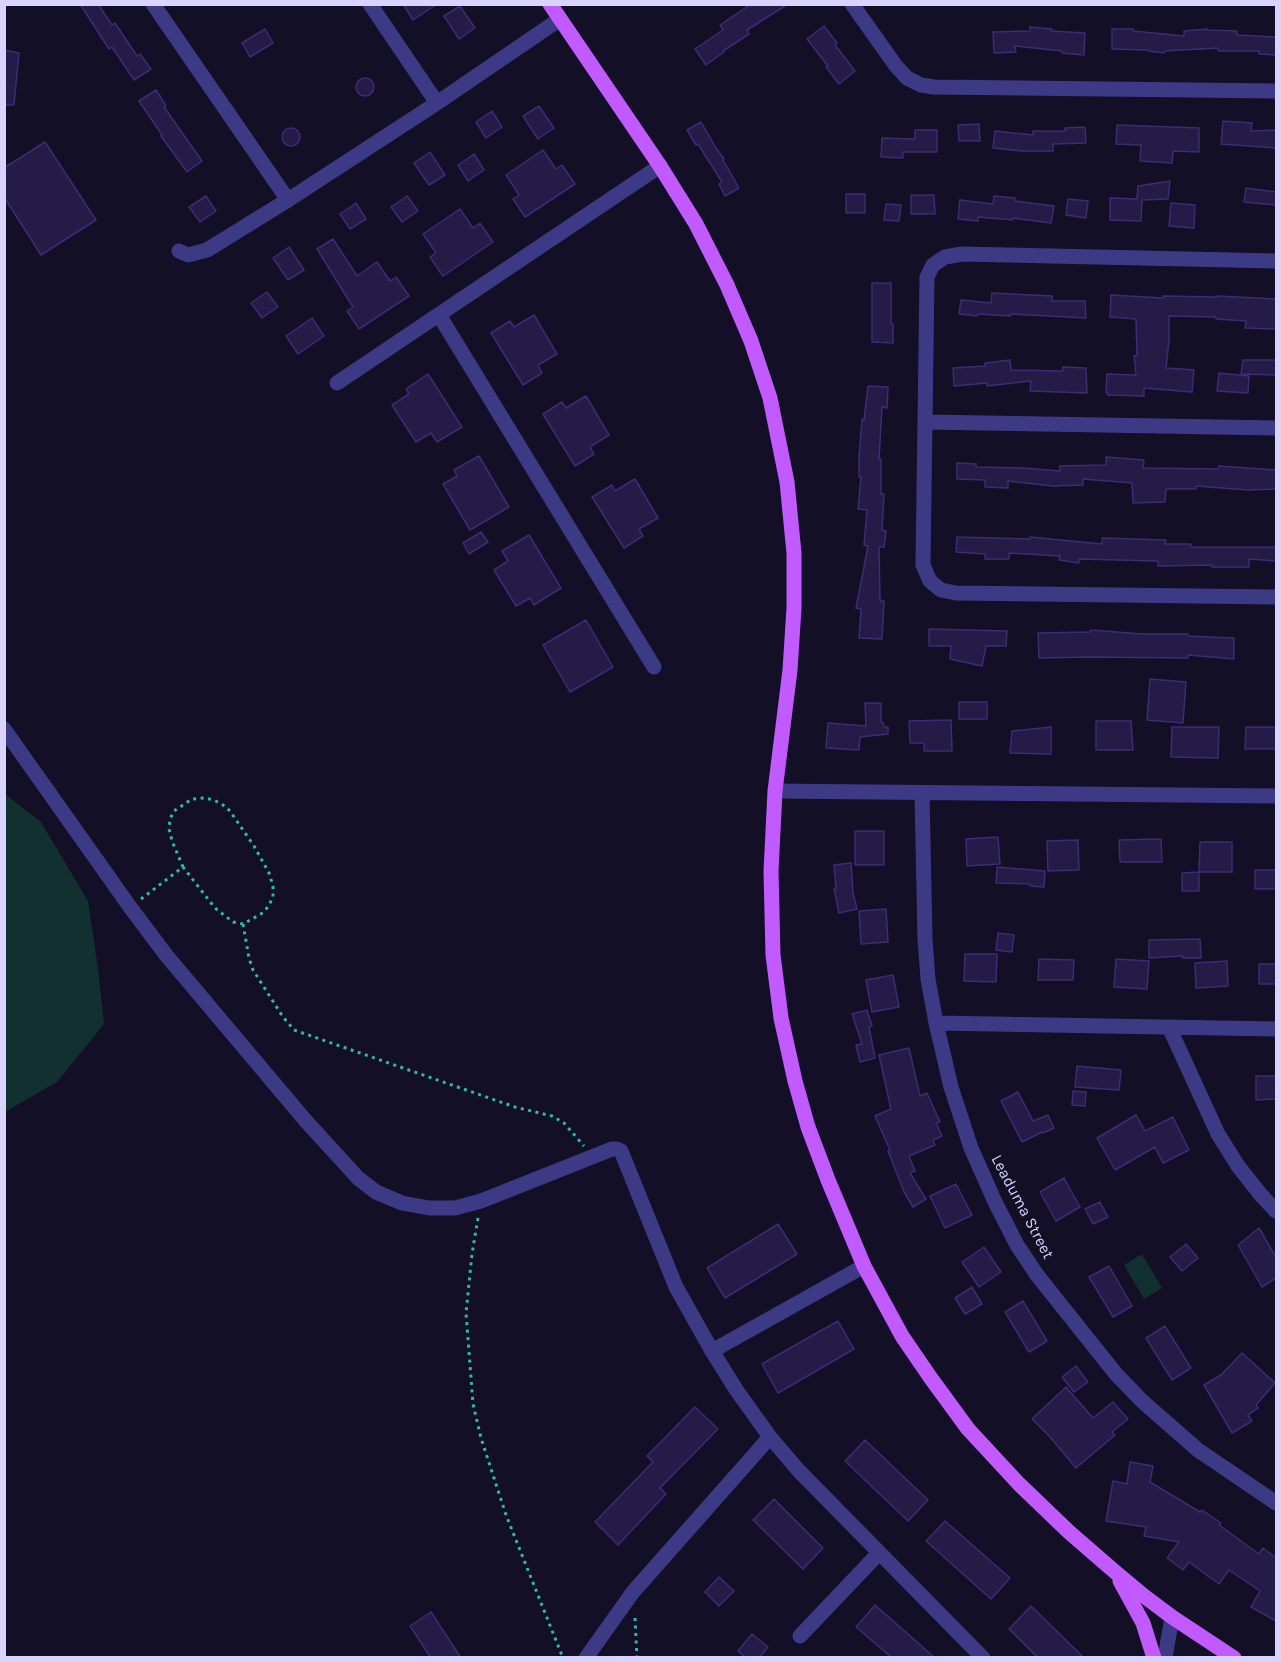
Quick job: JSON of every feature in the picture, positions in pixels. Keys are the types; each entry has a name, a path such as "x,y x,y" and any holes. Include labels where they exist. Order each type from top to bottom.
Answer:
{"main road":[{"path":"550,4 660,165 696,224 727,285 751,341 770,398 787,482 794,553 794,608 790,670 775,791 771,871 773,955 781,1018 795,1081 808,1127 828,1180 864,1266 902,1336 968,1429 1019,1485 1114,1571 1172,1617 1233,1658"},
{"path":"1114,1571 1143,1623 1154,1658"}],"street":[{"path":"153,4 288,200"},
{"path":"370,4 437,103"},
{"path":"852,4 896,66 908,78 934,87 1276,91"},
{"path":"179,251 188,255 207,250 437,103 560,19"},
{"path":"337,383 660,165"},
{"path":"1276,261 962,254 945,257 933,265 927,278 923,565 930,581 941,590 956,593 1276,597"},
{"path":"439,315 654,667"},
{"path":"926,422 1276,428"},
{"path":"4,729 166,955 305,1120 358,1178 376,1192 402,1203 429,1208 455,1208 481,1201 592,1156 617,1149 621,1151 676,1287 712,1351 770,1437 823,1496 983,1658"},
{"path":"775,791 1276,796"},
{"name":"Leaduma Street","path":"922,793 928,979 951,1087 971,1148 995,1202 1017,1245 1037,1275 1116,1374 1142,1401 1198,1450 1276,1503"},
{"path":"936,1023 1276,1029"},
{"path":"1169,1027 1218,1134 1238,1166 1276,1211"},
{"path":"712,1351 864,1266"},
{"path":"586,1658 633,1592 770,1437"},
{"path":"800,1636 879,1553"},
{"path":"1165,1658 1172,1617"}],"path":[{"path":"192,799 214,800 230,811 254,846 266,866 273,886 273,897 261,914 243,924 233,922 215,908 183,867 172,841 169,829 170,819 174,811 192,799"},
{"path":"130,907 183,867"},
{"path":"243,924 253,970 294,1030 504,1103 552,1116 568,1128 592,1156"},
{"path":"481,1201 472,1254 466,1313 473,1404 481,1438 506,1515 563,1658"},
{"path":"633,1592 636,1658"}],"green space":[{"path":"5,794 41,822 88,901 104,1024 57,1082 5,1112"},
{"path":"1142,1254 1162,1288 1144,1299 1124,1265"}],"building":[{"path":"80,4 98,4 112,25 115,23 137,56 140,54 151,69 134,80 112,47 109,49"},
{"path":"403,4 437,4 413,20"},
{"path":"751,4 788,4 747,30 749,34 706,65 695,49 723,30 720,25"},
{"path":"460,6 475,28 459,39 444,16"},
{"path":"824,26 855,71 839,84 807,39"},
{"path":"1030,27 1085,33 1084,55 1015,46 1016,52 994,53 993,32 1030,31"},
{"path":"265,29 273,43 250,57 242,43"},
{"path":"1112,29 1133,29 1133,31 1184,36 1184,31 1207,29 1237,31 1237,35 1276,37 1276,55 1259,54 1259,51 1218,51 1218,48 1165,51 1164,53 1112,49"},
{"path":"4,50 19,53 14,105 4,105"},
{"path":"365,78 371,81 374,87 371,93 365,96 359,93 356,87 359,81"},
{"path":"156,90 166,106 164,107 202,161 187,172 139,101"},
{"path":"539,106 554,128 538,139 523,116"},
{"path":"492,111 502,127 486,138 476,122"},
{"path":"1223,121 1252,123 1251,131 1276,130 1276,148 1221,144"},
{"path":"701,122 739,188 725,196 719,184 722,182 687,130"},
{"path":"979,124 980,141 959,141 958,125"},
{"path":"1117,125 1199,128 1199,152 1173,151 1172,163 1140,161 1141,145 1116,144"},
{"path":"1085,127 1086,143 1053,144 1053,151 993,148 995,131 1033,135 1033,131 1065,131 1065,128"},
{"path":"291,128 297,131 300,137 297,143 291,146 285,143 282,137 285,131"},
{"path":"915,130 937,130 937,152 903,152 903,158 881,157 882,138 915,139"},
{"path":"45,142 96,220 41,255 4,197 4,168"},
{"path":"543,150 556,169 562,165 575,184 525,217 513,199 519,195 506,175"},
{"path":"430,152 445,175 429,185 414,163"},
{"path":"474,154 484,170 468,181 458,165"},
{"path":"1170,181 1168,199 1142,200 1141,221 1110,220 1110,198 1137,199 1138,186"},
{"path":"1246,188 1276,192 1276,205 1244,202"},
{"path":"846,194 865,194 865,213 846,213"},
{"path":"911,195 934,195 935,214 911,214"},
{"path":"206,196 216,211 200,222 189,207"},
{"path":"407,196 418,211 402,222 391,207"},
{"path":"994,196 1054,206 1051,223 1013,218 1013,220 978,217 978,221 958,219 960,200 993,204"},
{"path":"1068,199 1088,201 1086,218 1066,215"},
{"path":"356,203 366,219 350,229 340,214"},
{"path":"1171,203 1195,205 1194,228 1169,226"},
{"path":"886,204 901,205 899,221 884,220"},
{"path":"460,209 473,228 480,223 493,242 443,276 430,257 436,253 423,234"},
{"path":"333,239 357,276 377,262 390,281 396,277 409,296 359,329 347,311 353,307 317,249"},
{"path":"289,247 304,270 288,280 273,258"},
{"path":"872,283 891,283 893,343 872,342"},
{"path":"267,292 278,307 262,318 251,303"},
{"path":"992,293 1052,296 1052,301 1085,301 1086,318 959,314 961,300 991,303"},
{"path":"1111,295 1276,299 1276,329 1245,328 1246,321 1216,319 1216,317 1169,316 1166,368 1194,370 1192,392 1144,388 1144,396 1108,395 1106,393 1107,374 1136,375 1134,356 1137,355 1136,319 1110,317"},
{"path":"534,315 557,354 538,365 542,373 523,385 491,333 510,321 514,327"},
{"path":"312,318 324,336 298,354 286,336"},
{"path":"1010,360 1011,370 1063,371 1063,367 1086,368 1087,393 1030,391 1031,381 987,386 987,383 954,386 953,368 985,366 985,363"},
{"path":"1243,360 1276,360 1276,375 1241,374"},
{"path":"1219,373 1249,376 1248,393 1217,391"},
{"path":"428,374 462,427 437,442 431,433 416,442 392,405 409,394 406,389"},
{"path":"868,386 888,387 887,408 882,407 879,459 881,459 881,494 884,494 882,530 886,531 884,547 879,547 880,601 884,601 882,639 859,638 861,609 856,608 868,546 864,545 867,510 858,509 862,419 864,420"},
{"path":"586,396 609,435 590,447 594,454 575,466 543,414 562,402 566,408"},
{"path":"479,456 509,507 470,530 443,484 457,476 454,470"},
{"path":"1106,457 1144,460 1143,468 1218,469 1219,466 1276,470 1276,489 1248,490 1196,486 1196,489 1166,489 1165,502 1133,503 1132,483 1083,479 1083,485 1052,486 1008,481 1008,488 985,487 985,480 957,479 957,463 976,464 976,467 1060,471 1060,466 1106,465"},
{"path":"635,479 658,518 639,529 643,536 624,548 592,497 612,485 615,491"},
{"path":"481,532 488,542 469,554 463,543"},
{"path":"529,535 561,588 534,605 530,598 516,606 494,570 508,561 502,551"},
{"path":"957,537 1030,539 1030,537 1102,544 1102,538 1166,540 1165,544 1191,544 1191,547 1276,547 1276,561 1249,559 1249,567 1212,567 1212,565 1158,566 1158,561 1079,559 1079,563 1059,560 1060,556 1009,553 1009,559 985,559 985,554 956,552"},
{"path":"586,620 613,667 570,692 543,645"},
{"path":"929,629 1007,631 1006,646 986,646 982,666 950,659 951,646 929,646"},
{"path":"1091,630 1234,638 1234,659 1188,655 1188,658 1039,658 1038,633 1090,632"},
{"path":"1150,679 1186,682 1183,723 1147,720"},
{"path":"959,702 987,702 987,719 959,719"},
{"path":"865,703 881,703 881,722 884,727 888,727 888,734 860,737 859,750 826,748 828,723 866,726"},
{"path":"951,720 952,751 924,751 924,743 910,743 909,721"},
{"path":"1096,721 1131,721 1133,750 1096,750"},
{"path":"1051,727 1051,754 1010,753 1012,731"},
{"path":"1172,727 1219,727 1218,758 1171,757"},
{"path":"1246,727 1276,727 1276,749 1245,749"},
{"path":"855,831 884,831 884,865 855,865"},
{"path":"998,837 1000,864 967,866 966,839"},
{"path":"1161,839 1162,862 1120,862 1119,840"},
{"path":"1078,840 1079,870 1048,871 1047,841"},
{"path":"1200,842 1232,842 1232,872 1199,872"},
{"path":"851,863 853,893 857,909 839,913 834,889 836,888 834,865"},
{"path":"997,867 1045,871 1044,887 1030,886 1030,884 996,883"},
{"path":"1255,870 1276,870 1276,889 1255,889"},
{"path":"1199,872 1199,891 1182,891 1182,873"},
{"path":"886,909 888,942 861,944 859,911"},
{"path":"998,933 1014,935 1012,952 996,950"},
{"path":"1200,939 1201,958 1183,958 1183,956 1149,958 1149,940"},
{"path":"965,954 997,954 996,982 964,981"},
{"path":"1039,959 1074,960 1073,980 1038,980"},
{"path":"1116,959 1149,961 1147,989 1114,987"},
{"path":"1227,961 1228,986 1196,988 1195,963"},
{"path":"1259,964 1276,964 1276,984 1259,984"},
{"path":"893,975 899,1007 872,1012 866,980"},
{"path":"867,1010 872,1026 869,1027 875,1058 860,1062 856,1045 862,1044 852,1014"},
{"path":"909,1048 920,1096 927,1093 940,1122 936,1123 942,1136 933,1140 935,1145 909,1156 915,1171 910,1173 926,1199 913,1207 904,1192 888,1151 890,1150 875,1116 891,1109 879,1055"},
{"path":"1077,1066 1121,1070 1119,1090 1075,1087"},
{"path":"1256,1076 1276,1076 1276,1099 1256,1100"},
{"path":"1073,1091 1086,1092 1085,1106 1072,1105"},
{"path":"1018,1092 1033,1121 1048,1115 1054,1128 1022,1142 1001,1101"},
{"path":"1136,1115 1145,1131 1173,1117 1189,1150 1163,1163 1155,1147 1115,1170 1097,1138"},
{"path":"1064,1178 1080,1207 1056,1221 1040,1192"},
{"path":"956,1184 972,1215 945,1228 930,1196"},
{"path":"1100,1202 1108,1217 1093,1224 1085,1209"},
{"path":"778,1224 797,1254 725,1298 707,1268"},
{"path":"1259,1228 1276,1257 1276,1278 1262,1287 1238,1245"},
{"path":"1186,1244 1198,1258 1182,1271 1170,1257"},
{"path":"984,1247 1001,1272 979,1287 962,1262"},
{"path":"1109,1266 1132,1306 1113,1317 1089,1277"},
{"path":"972,1287 982,1304 965,1314 955,1298"},
{"path":"1023,1301 1047,1341 1029,1352 1005,1312"},
{"path":"838,1321 854,1349 778,1393 762,1364"},
{"path":"1165,1326 1191,1368 1172,1380 1146,1338"},
{"path":"1242,1353 1275,1383 1256,1405 1258,1408 1248,1415 1252,1421 1232,1433 1204,1385 1221,1375"},
{"path":"1076,1366 1088,1382 1074,1392 1062,1377"},
{"path":"1066,1387 1093,1418 1113,1402 1128,1419 1112,1432 1115,1435 1076,1468 1032,1419"},
{"path":"695,1407 718,1429 660,1488 666,1494 618,1545 595,1522 653,1462 647,1456"},
{"path":"865,1440 928,1500 908,1521 845,1461"},
{"path":"1130,1462 1153,1466 1150,1482 1200,1512 1202,1510 1259,1554 1263,1548 1276,1558 1276,1621 1251,1607 1260,1591 1229,1570 1219,1584 1189,1562 1183,1570 1167,1558 1179,1542 1144,1536 1146,1527 1106,1521 1113,1481 1127,1484"},
{"path":"774,1499 823,1548 803,1569 753,1520"},
{"path":"945,1521 1010,1578 991,1599 926,1541"},
{"path":"719,1577 734,1591 719,1606 705,1592"},
{"path":"875,1605 935,1658 892,1658 856,1627"},
{"path":"1031,1606 1084,1658 1038,1658 1009,1629"},
{"path":"431,1612 461,1658 431,1658 410,1626"},
{"path":"752,1634 768,1647 759,1658 746,1658 738,1651"}]}
